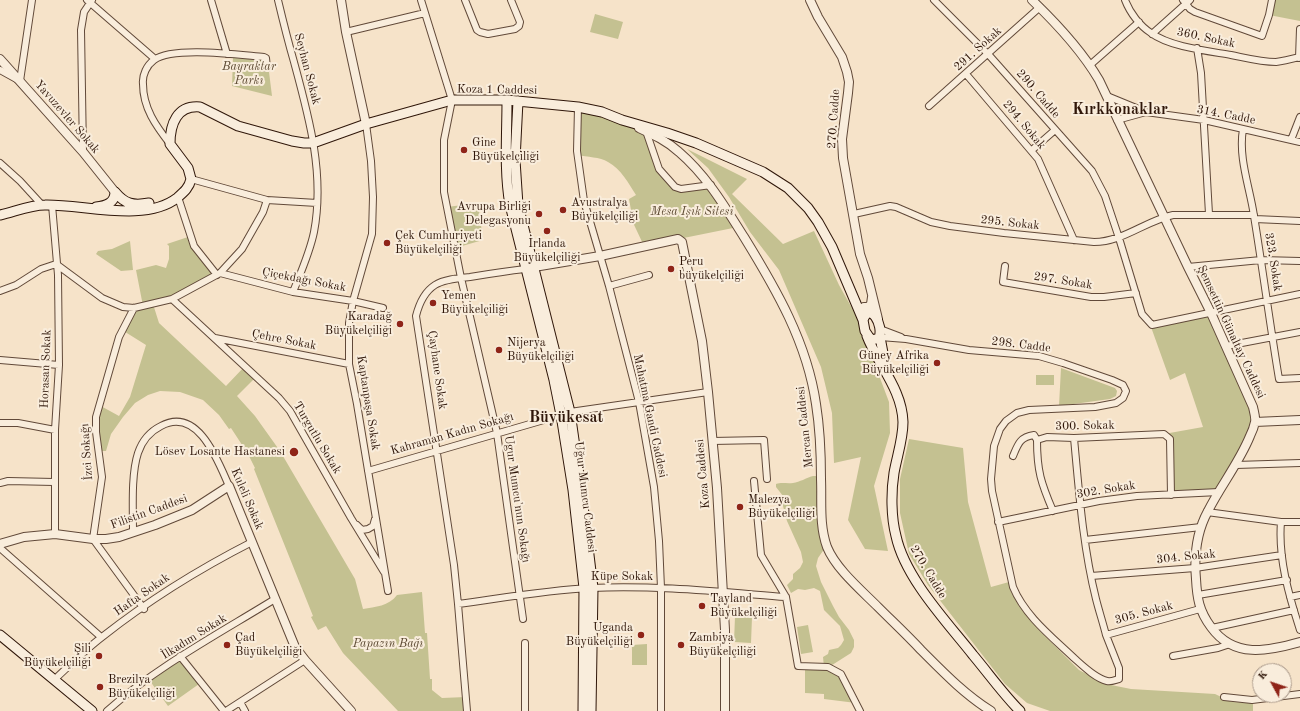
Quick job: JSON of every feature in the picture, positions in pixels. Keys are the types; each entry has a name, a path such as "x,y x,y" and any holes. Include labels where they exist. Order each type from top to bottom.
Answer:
{"main road":[{"name":"Koza 1 Caddesi","path":"170,144 172,128 176,117 188,107 194,106 200,107 238,126 292,141 313,144 366,124 452,100 507,100 578,107 602,112 622,120 696,143 762,172 788,188 808,208 818,222 832,247 851,292"},
{"name":"Uğur Mumcu Caddesi","path":"507,100 506,160 508,193 513,221 529,268"},
{"name":"Uğur Mumcu Caddesi","path":"518,101 515,160 516,193 529,268 548,358 565,413 573,490 589,588 591,711"},
{"path":"0,215 42,205 122,211 142,210 161,206 174,200 186,191 191,179 188,168 170,144"},
{"path":"115,192 122,200 133,204 144,204 178,197"},
{"path":"91,208 109,204 114,198 115,192"},
{"path":"851,292 867,310 878,319"},
{"name":"270. Cadde","path":"851,292 876,357 887,373 898,395 901,406 903,422 893,475 892,497 895,536 899,548 904,560 928,599 1020,711"},
{"path":"863,320 867,310"},
{"name":"270. Cadde","path":"878,319 887,373"},
{"path":"867,334 874,340 880,333"},
{"name":"Uğur Mumcu Caddesi","path":"583,711 589,588"},
{"path":"0,635 92,711"}],"street":[{"path":"0,70 20,81 32,0"},
{"path":"211,0 227,54"},
{"name":"Seyhan Sokak","path":"278,0 306,106 317,175 317,202 314,232 305,263 293,292"},
{"path":"341,0 346,32 366,124"},
{"path":"421,0 452,100"},
{"path":"465,0 477,30 484,34 488,34 515,29 519,26 520,22 511,0"},
{"name":"270. Cadde","path":"810,0 818,17 842,57 847,72 849,82 842,143 860,254 878,319"},
{"name":"290. Cadde","path":"934,0 988,54 1092,172 1105,196 1142,314 1152,325 1211,313"},
{"name":"Şemsettin Günaltay Caddesi","path":"1032,0 1090,65 1107,96 1211,313 1254,407 1255,422 1247,443 1236,465 1207,512 1201,527 1196,550 1195,568 1200,609 1219,636 1230,644 1247,650 1273,649 1300,642"},
{"name":"360. Sokak","path":"1125,0 1128,7 1139,22 1152,34 1171,42 1264,61 1277,62 1300,57"},
{"path":"1152,34 1186,1 1195,12 1262,36 1272,0"},
{"path":"83,152 81,30 84,12 90,1 155,59"},
{"name":"291. Sokak","path":"929,106 1040,8"},
{"path":"346,32 425,13"},
{"path":"1090,65 1139,22"},
{"path":"1300,29 1300,57"},
{"path":"1196,48 1201,73 1209,214"},
{"path":"170,144 154,122 147,108 143,94 142,80 146,68 155,59 182,52 227,54 264,57 266,58 267,68"},
{"name":"Yavuzevler Sokak","path":"0,58 83,152 115,192"},
{"name":"294. Sokak","path":"966,74 1038,158 1074,240"},
{"path":"1107,96 1146,112"},
{"name":"Ugur Mumcu'nun Sokağı","path":"452,100 444,140 444,192 461,278 497,433 523,619"},
{"name":"Mahatma Gandi Caddesi","path":"578,107 577,151 586,209 609,286 639,402 655,494 661,588 661,711"},
{"path":"1118,120 1146,112"},
{"name":"314. Cadde","path":"1146,112 1204,120 1300,142"},
{"path":"1291,140 1300,118"},
{"name":"Mercan Caddesi","path":"622,120 672,145 711,185 773,285 792,323 803,350 812,381 818,420 823,529 827,545 833,558 856,584 948,677 977,702 991,711"},
{"name":"Kaptanpaşa Sokak","path":"366,124 371,161 373,197 372,234 348,323 349,364 388,591"},
{"name":"323. Sokak","path":"1243,129 1241,139 1242,150 1280,379 1300,378"},
{"path":"1032,150 1055,130"},
{"path":"646,131 659,169 675,186 681,189 711,185"},
{"path":"0,163 20,181 42,205"},
{"path":"191,179 267,200 317,202"},
{"path":"178,197 194,246 201,257 219,274"},
{"path":"0,291 16,285 41,269 56,264 102,298 123,308 134,308 172,299 219,274 242,249 263,212 267,200"},
{"name":"Horasan Sokak","path":"52,205 58,275 59,365 55,430 55,534"},
{"name":"295. Sokak","path":"854,214 896,206 922,219 950,226 1004,234 1105,242 1119,238 1164,217 1173,215 1209,214 1300,221"},
{"name":"Çayhane Sokak","path":"467,711 458,604 416,316 418,306 429,289 436,284 461,278 600,256 678,239"},
{"name":"Koza Caddesi","path":"678,239 682,242 701,334 708,392 717,488 725,630 725,711"},
{"path":"1188,267 1261,260 1300,260"},
{"name":"297. Sokak","path":"1005,266 1003,282 1091,297 1110,297 1136,293"},
{"name":"Çiçekdağı Sokak","path":"219,274 293,292 353,301 383,308"},
{"path":"609,286 649,275"},
{"path":"867,310 871,304 872,294"},
{"path":"1211,313 1300,294"},
{"name":"Turgutlu Sokak","path":"172,299 279,398 290,411 385,575"},
{"name":"İzci Sokağı","path":"93,539 102,477 96,432 96,417 119,337 134,308"},
{"path":"1226,346 1300,332"},
{"name":"298. Cadde","path":"880,333 969,350 1039,356 1063,363 1123,385 1126,391 1123,398 1116,403 1095,407 1029,410 1017,413 1006,421 994,446 991,470 992,491 998,522"},
{"name":"Çehre Sokak","path":"215,338 349,364"},
{"path":"0,360 59,365"},
{"name":"Kahraman Kadın Sokağı","path":"368,471 565,413 708,392"},
{"path":"1255,422 1300,420"},
{"name":"Kuleli Sokak","path":"132,532 135,468 143,441 151,432 172,421 184,423 198,430 212,449 229,486 295,647 351,711"},
{"path":"0,422 36,426 55,430"},
{"name":"300. Sokak","path":"1013,456 1019,442 1023,438 1034,436 1037,440 1047,437 1074,438 1164,434 1170,439 1171,494"},
{"name":"305. Sokak","path":"1074,438 1080,506 1085,540 1096,600 1106,635 1200,609"},
{"path":"712,441 764,440 767,479"},
{"path":"1037,440 1039,474 1053,511"},
{"path":"1236,465 1300,463"},
{"path":"0,483 8,481 54,482"},
{"path":"754,481 761,555 786,597 798,666 828,667 841,674 860,711"},
{"name":"Filistin Caddesi","path":"1,543 24,537 55,534 93,539 112,538 192,510 229,486"},
{"name":"302. Sokak","path":"998,522 1099,501 1137,496 1219,492"},
{"path":"1207,512 1281,522 1300,522"},
{"path":"351,518 362,530 368,529 373,526 375,513"},
{"path":"998,522 1013,587 1017,595 1044,630 1076,660 1099,678 1106,681 1112,681 1119,679 1119,668 1106,635"},
{"path":"1281,522 1280,535 1282,555 1290,597 1300,630"},
{"path":"1085,540 1201,527"},
{"path":"93,539 143,608"},
{"name":"Hafta Sokak","path":"54,680 101,637 205,566 252,542"},
{"path":"1,543 101,637"},
{"name":"304. Sokak","path":"1091,576 1195,568 1282,555"},
{"path":"1198,595 1287,580"},
{"name":"Küpe Sokak","path":"458,604 589,588 661,588 786,597"},
{"path":"1290,597 1300,595"},
{"name":"İlkadım Sokak","path":"107,711 136,687 181,656 275,599"},
{"path":"1212,628 1294,610"},
{"path":"525,643 525,711"},
{"path":"1173,656 1218,648 1230,644"},
{"path":"181,656 225,711 305,660"},
{"path":"1224,697 1252,700 1300,694"},
{"path":"240,702 245,711"}],"green space":[{"path":"1272,0 1300,0 1300,21 1269,15"},
{"path":"595,14 623,22 618,39 590,32"},
{"name":"Bayraktar Parkı","path":"233,58 264,60 266,71 269,72 272,96 232,86"},
{"name":"Mesa Işık Sitesi","path":"578,107 646,131 659,169 675,187 711,185 738,227 644,246 628,212 631,210 629,199 636,195 624,177 613,165 605,160 578,155"},
{"path":"687,149 747,179 732,194 783,244 814,231 839,285 857,317 889,402 890,433 874,486 888,551 865,549 848,520 861,457 834,463 832,413 821,367 779,270 750,232 729,197 708,168"},
{"path":"478,203 483,240 455,248 447,207"},
{"name":"Papazın Bağı","path":"191,236 217,275 172,299 153,304 159,323 226,386 245,366 256,377 237,396 255,416 280,451 355,579 363,609 386,604 397,595 422,592 432,690 442,698 466,697 467,711 398,711 343,653 326,626 318,630 311,617 313,616 254,469 255,468 248,454 231,428 229,429 219,415 203,400 180,392 160,391 148,395 135,403 123,417 111,434 106,451 99,451 96,432 99,405 119,416 130,397 146,345 122,330 134,308 143,306 136,270 156,265 166,268 169,259 169,246 167,244"},
{"path":"130,241 133,270 121,271 96,254 98,251 112,249"},
{"path":"1211,313 1255,422 1219,492 1171,495 1170,439 1164,434 1203,427 1185,373 1170,380 1151,327"},
{"path":"1061,368 1115,388 1117,391 1116,396 1110,399 1059,406"},
{"path":"1036,375 1054,375 1054,385 1036,385"},
{"path":"909,439 963,448 968,502 991,587 1009,582 1011,592 1019,606 1039,630 1079,670 1106,684 1131,689 1215,694 1232,702 1253,703 1253,711 1050,711 1027,703 1005,684 928,585 909,554 900,513 900,479"},
{"path":"813,476 819,476 827,545 818,558 816,566 821,582 833,606 854,640 854,647 851,653 829,667 841,674 856,703 824,699 824,694 805,693 805,666 824,667 823,657 828,654 829,650 838,648 844,640 840,626 824,610 820,591 814,588 805,590 798,589 791,593 787,585 793,579 793,574 800,568 803,562 801,552 787,521 783,506 783,496 776,487 776,484 796,482"},
{"path":"735,617 752,617 751,643 734,642"},
{"path":"808,625 813,652 801,654 797,627"},
{"path":"647,644 647,665 632,665 632,645"},
{"path":"181,660 199,684 168,706 150,681"}],"place":[{"name":"Gine Büyükelçiliği","path":"464,150"},
{"name":"Avustralya Büyükelçiliği","path":"563,210"},
{"name":"Avrupa Birliği Delegasyonu","path":"539,214"},
{"name":"İrlanda Büyükelçiliği","path":"547,231"},
{"name":"Çek Cumhuriyeti Büyükelçiliği","path":"387,243"},
{"name":"Peru büyükelçiliği","path":"671,269"},
{"name":"Yemen Büyükelçiliği","path":"433,303"},
{"name":"Karadağ Büyükelçiliği","path":"400,324"},
{"name":"Nijerya Büyükelçiliği","path":"499,350"},
{"name":"Güney Afrika Büyükelçiliği","path":"937,363"},
{"name":"Lösev Losante Hastanesi","path":"294,452"},
{"name":"Malezya Büyükelçiliği","path":"740,507"},
{"name":"Tayland Büyükelçiliği","path":"702,606"},
{"name":"Uganda Büyükelçiliği","path":"641,635"},
{"name":"Çad Büyükelçiliği","path":"227,645"},
{"name":"Zambiya Büyükelçiliği","path":"681,645"},
{"name":"Şili Büyükelçiliği","path":"99,656"},
{"name":"Brezilya Büyükelçiliği","path":"100,687"}],"district":[{"name":"Kırkkonaklar","path":"1120,110"},
{"name":"Büyükesat","path":"566,418"}]}
